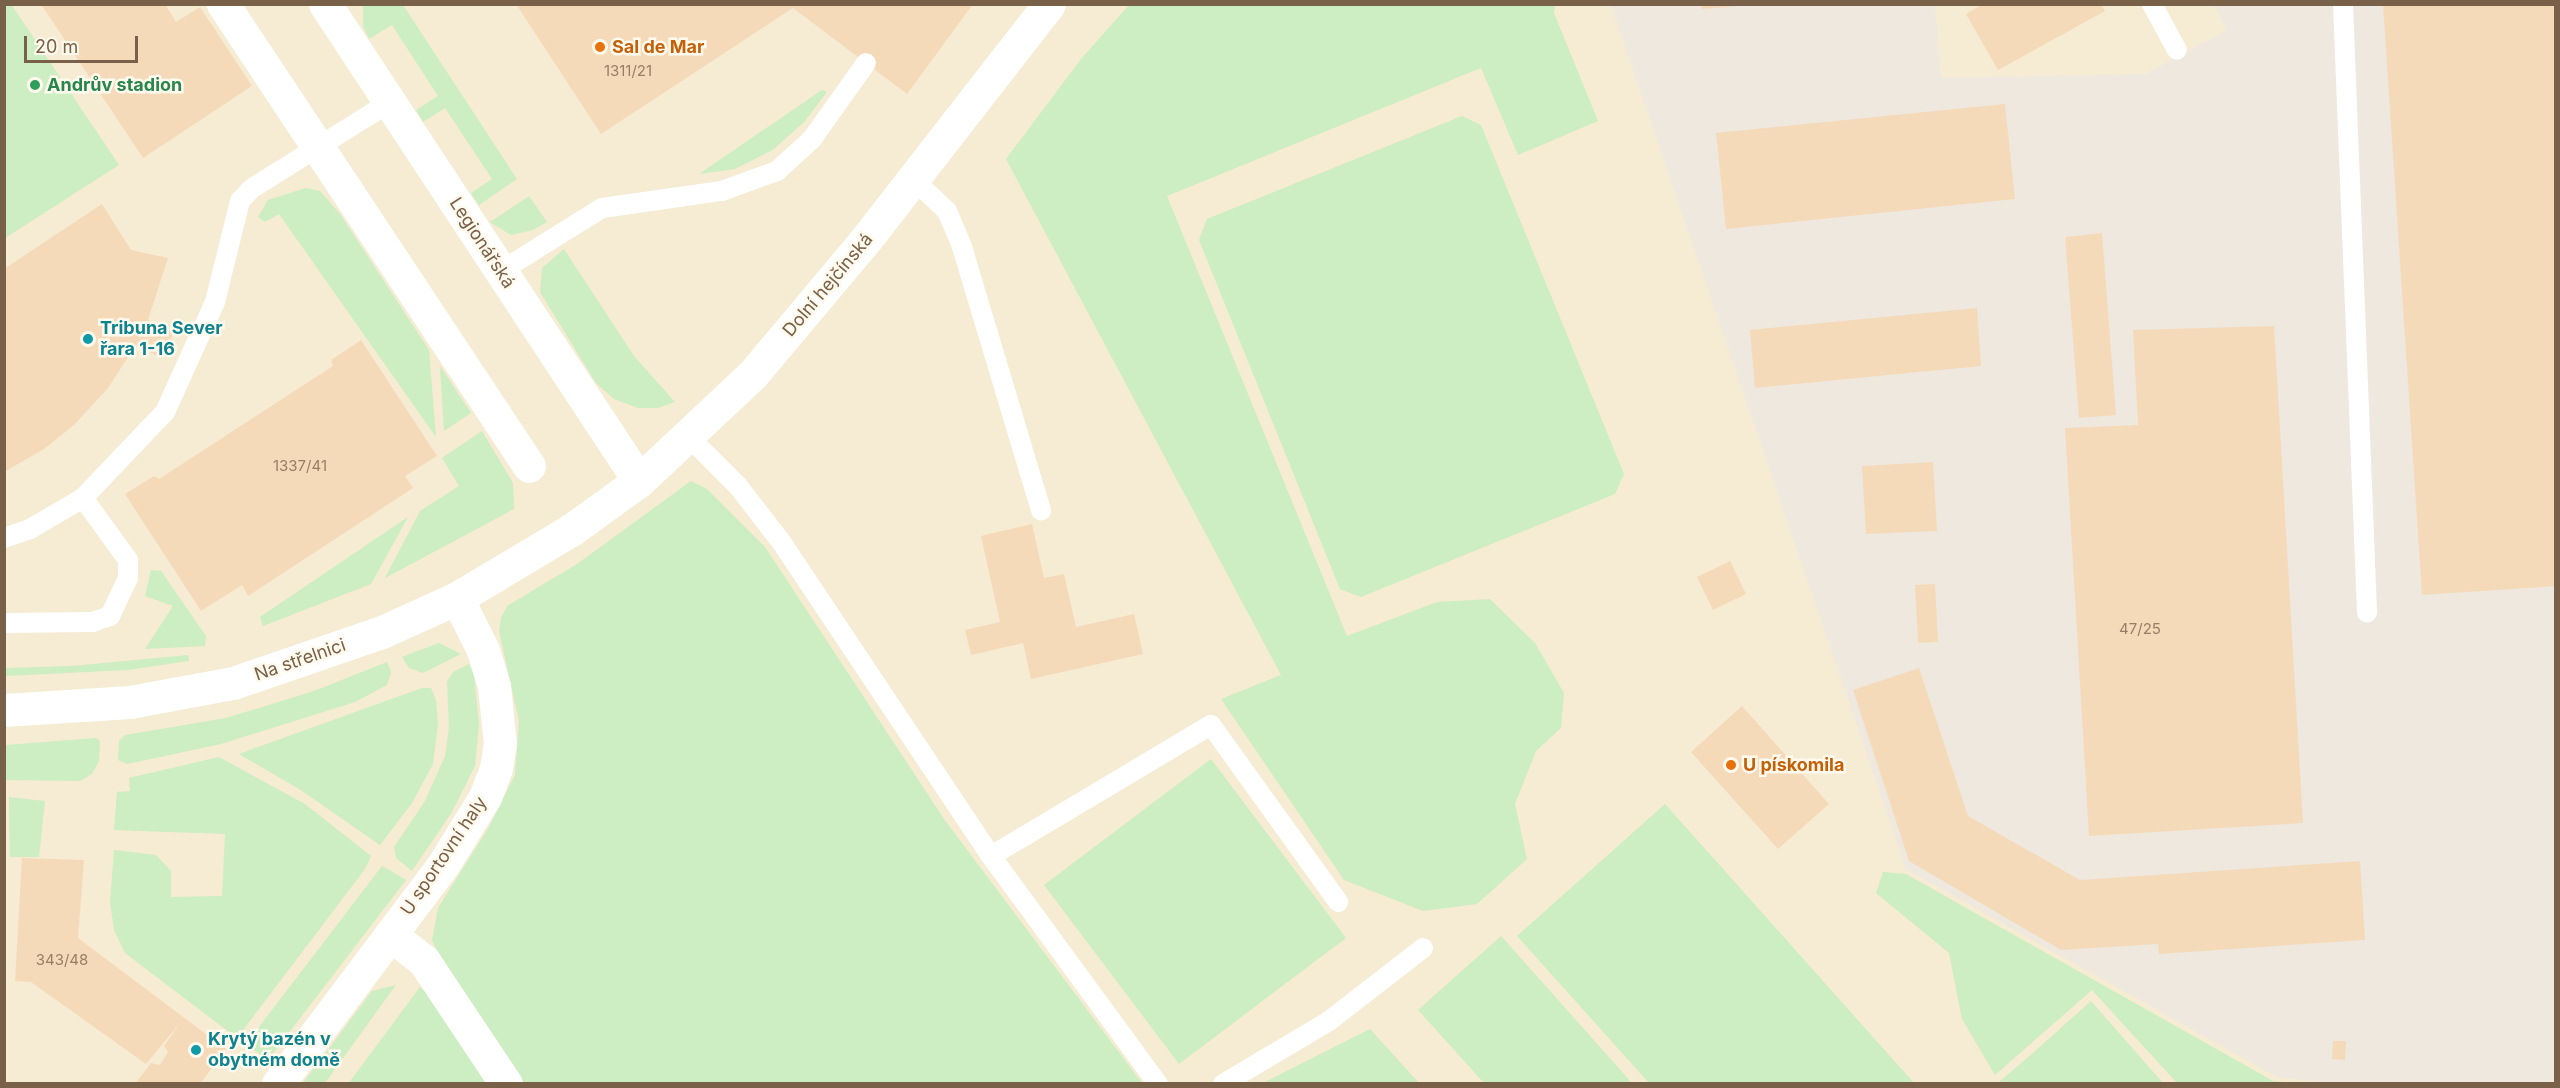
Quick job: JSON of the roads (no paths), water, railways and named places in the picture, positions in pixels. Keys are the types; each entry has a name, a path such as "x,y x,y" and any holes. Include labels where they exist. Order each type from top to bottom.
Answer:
{"street":[{"path":"224,4 529,466"},
{"name":"Legionářská","path":"325,4 639,481"},
{"name":"Dolní hejčínská","path":"571,530 639,481 690,438 753,374 913,179 1049,4"},
{"name":"Na střelnici","path":"4,710 130,702 233,683 382,632 457,598 571,530"},
{"name":"U sportovní haly","path":"278,1083 390,935 469,825 496,768 500,744 494,686 483,650 457,598"},
{"path":"390,935 424,961 506,1083"}],"lane":[{"path":"2152,4 2177,50"},
{"path":"2343,4 2367,613"},
{"path":"501,271 602,208 722,191 777,171 812,139 866,63"},
{"path":"4,538 30,529 83,498 165,412 215,302 240,201 251,189 390,102"},
{"path":"913,179 947,211 962,247 1041,510"},
{"path":"690,438 738,486 782,543 991,856 1158,1083"},
{"path":"4,622 93,622 110,616 117,608 128,578 128,561 83,498"},
{"path":"991,856 1210,725 1338,902"},
{"path":"1223,1083 1329,1021 1423,948"}],"place":[{"name":"Sal de Mar","path":"600,47"},
{"name":"Andrův stadion","path":"35,85"},
{"name":"Tribuna Sever řara 1-16","path":"88,339"},
{"name":"U pískomila","path":"1731,765"},
{"name":"Krytý bazén v obytném domě","path":"196,1050"}]}
